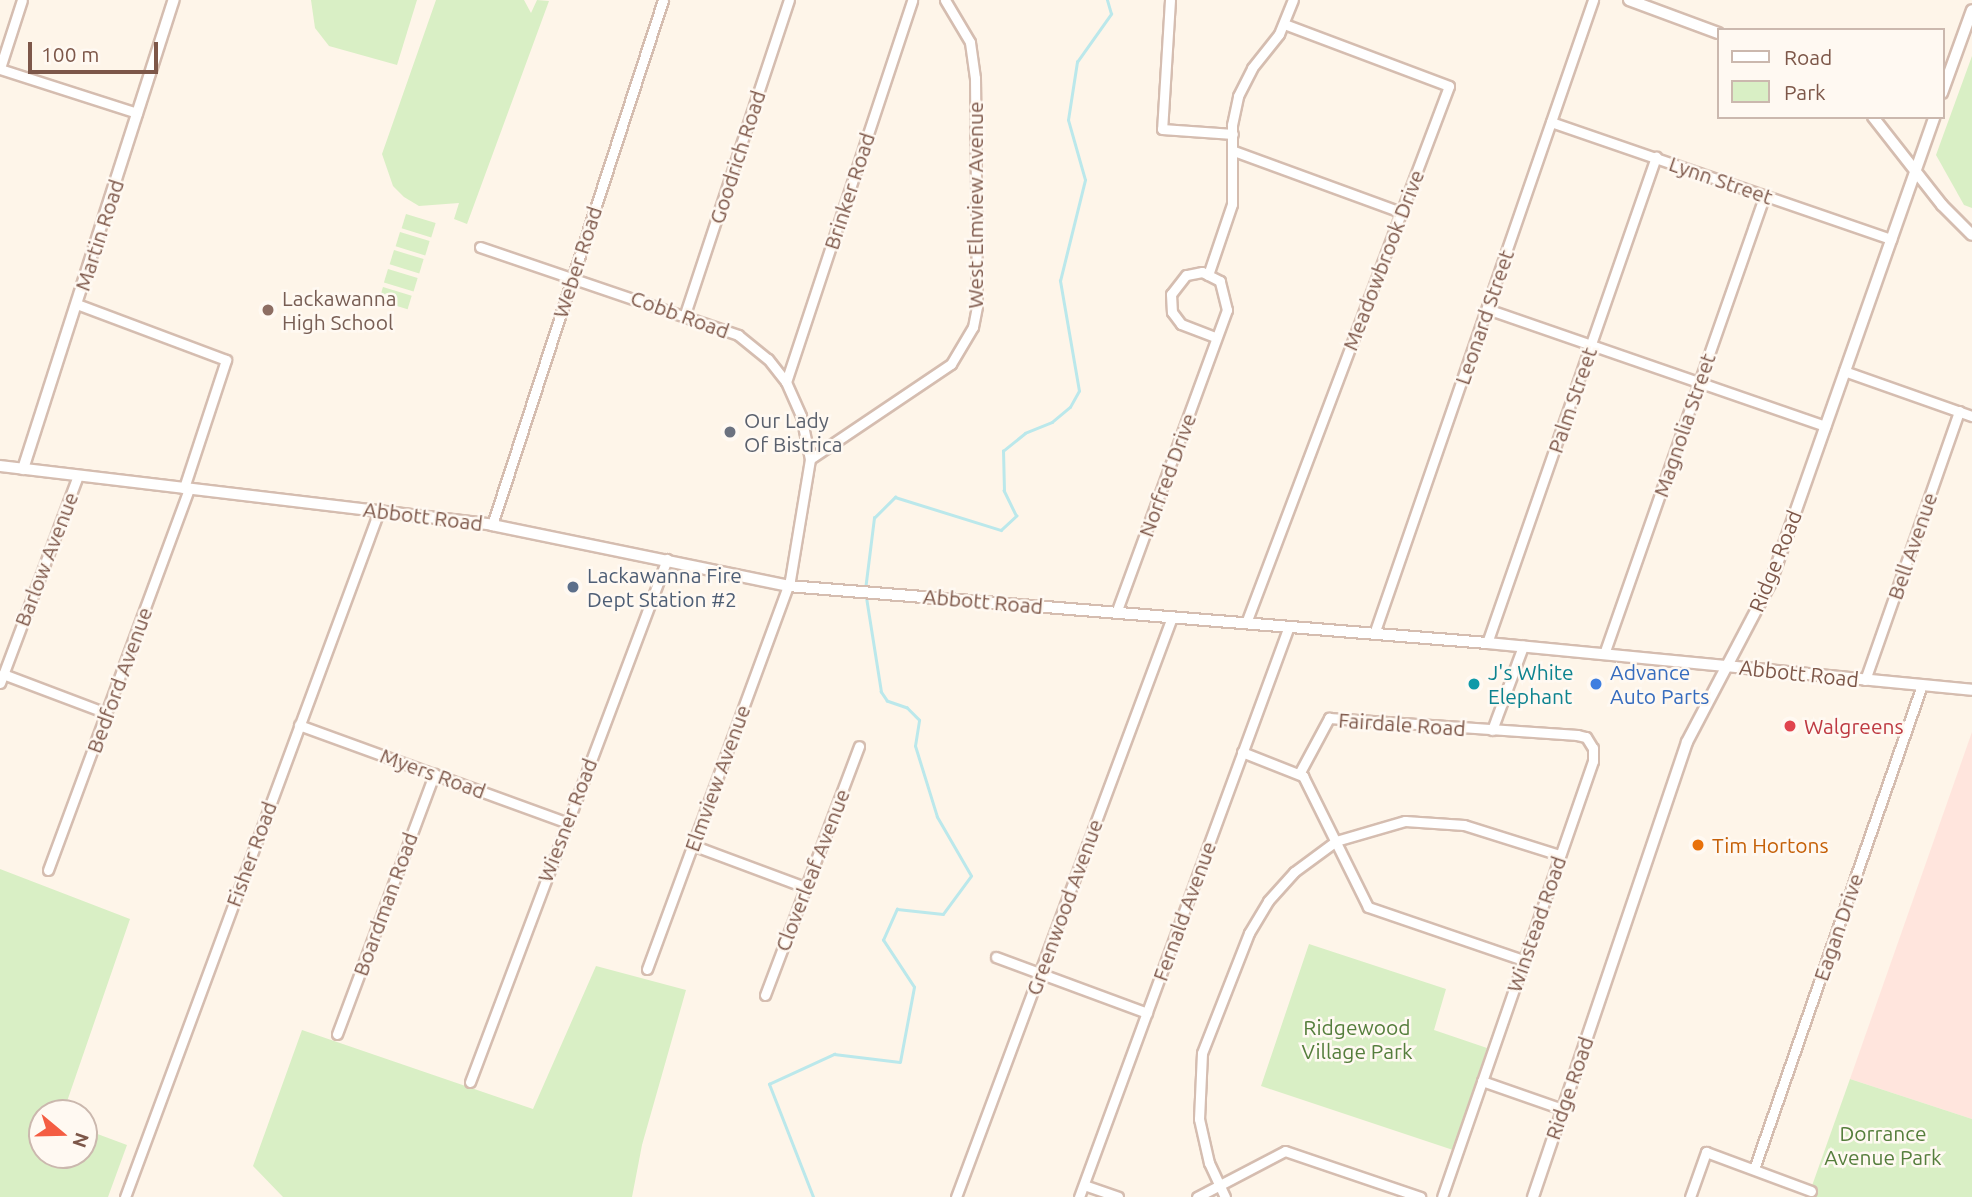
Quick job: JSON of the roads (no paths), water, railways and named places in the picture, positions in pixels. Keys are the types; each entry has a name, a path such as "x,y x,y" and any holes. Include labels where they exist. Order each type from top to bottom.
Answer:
{"street":[{"path":"22,0 0,68 137,113"},
{"name":"Martin Road","path":"23,469 174,0"},
{"name":"Weber Road","path":"492,524 663,0"},
{"name":"Goodrich Road","path":"685,314 789,0"},
{"name":"Brinker Road","path":"786,382 912,0"},
{"name":"West Elmview Avenue","path":"810,459 951,365 973,327 977,306 975,78 970,42 945,0"},
{"path":"1170,0 1162,129 1233,134"},
{"path":"1215,337 1181,324 1170,301 1174,287 1186,275 1208,275 1228,221 1234,151 1234,110 1244,82 1284,24 1293,0"},
{"name":"Leonard Street","path":"1374,634 1593,0"},
{"path":"1629,0 1716,32"},
{"path":"1944,87 1972,10"},
{"name":"Meadowbrook Drive","path":"1246,623 1449,86 1284,24"},
{"path":"1875,119 1915,171 1972,235"},
{"name":"Ridge Road","path":"1533,1197 1686,742 1770,584 1933,119"},
{"name":"Lynn Street","path":"1551,122 1891,239"},
{"path":"1234,151 1401,212"},
{"name":"Palm Street","path":"1487,643 1656,157"},
{"name":"Magnolia Street","path":"1604,654 1765,195"},
{"name":"Cobb Road","path":"480,247 685,314 738,335 768,359 786,382 802,416 810,459"},
{"name":"Norfred Drive","path":"1116,613 1228,303 1224,287 1208,275"},
{"name":"Bedford Avenue","path":"48,870 187,488 226,360 77,304"},
{"path":"1487,309 1825,426"},
{"path":"1844,371 1972,416"},
{"name":"Bell Avenue","path":"1865,680 1959,411"},
{"path":"788,586 810,459"},
{"name":"Abbott Road","path":"0,466 492,524 788,586 1523,646 1972,690"},
{"name":"Barlow Avenue","path":"1,679 78,475"},
{"name":"Fisher Road","path":"125,1197 379,511"},
{"name":"Wiesner Road","path":"470,1082 667,559"},
{"name":"Elmview Avenue","path":"647,969 788,586"},
{"name":"Greenwood Avenue","path":"956,1197 1172,617"},
{"name":"Fernald Avenue","path":"1079,1197 1289,626"},
{"path":"1494,730 1523,646"},
{"path":"1,679 106,713"},
{"name":"Eagan Drive","path":"1754,1169 1922,685"},
{"name":"Fairdale Road","path":"1299,774 1329,718 1494,730"},
{"name":"Myers Road","path":"299,725 566,822"},
{"name":"Winstead Road","path":"1442,1197 1593,761 1590,742 1577,735 1494,730"},
{"name":"Cloverleaf Avenue","path":"765,995 859,746"},
{"path":"1242,752 1299,774 1336,841 1368,908 1523,960"},
{"name":"Boardman Road","path":"337,1034 434,774"},
{"path":"1225,1197 1199,1119 1205,1041 1258,915 1294,872 1336,841 1388,823 1421,820 1487,831 1559,855"},
{"path":"692,845 805,887"},
{"path":"996,957 1147,1013"},
{"path":"1482,1081 1562,1109"},
{"path":"1197,1197 1285,1151 1420,1197"},
{"path":"1690,1197 1706,1152 1811,1191"},
{"path":"1084,1185 1118,1197"}],"waterway":[{"path":"865,590 874,518 895,497 1001,530 1016,516 1004,491 1003,451 1025,433 1052,422 1070,407 1079,391 1060,281 1085,180 1068,120 1077,62 1111,14 1107,0"},
{"path":"813,1197 769,1084 834,1054 900,1062 914,987 883,940 897,909 943,914 971,876 937,817 915,746 919,720 907,708 887,701 881,692 866,597"}],"place":[{"name":"Lackawanna High School","path":"268,310"},
{"name":"Our Lady Of Bistrica","path":"730,432"},
{"name":"Lackawanna Fire Dept Station #2","path":"573,587"},
{"name":"J's White Elephant","path":"1474,684"},
{"name":"Advance Auto Parts","path":"1596,684"},
{"name":"Walgreens","path":"1790,726"},
{"name":"Tim Hortons","path":"1698,845"}],"park label":[{"name":"Ridgewood Village Park","path":"1357,1039"},
{"name":"Dorrance Avenue Park","path":"1883,1145"}]}
